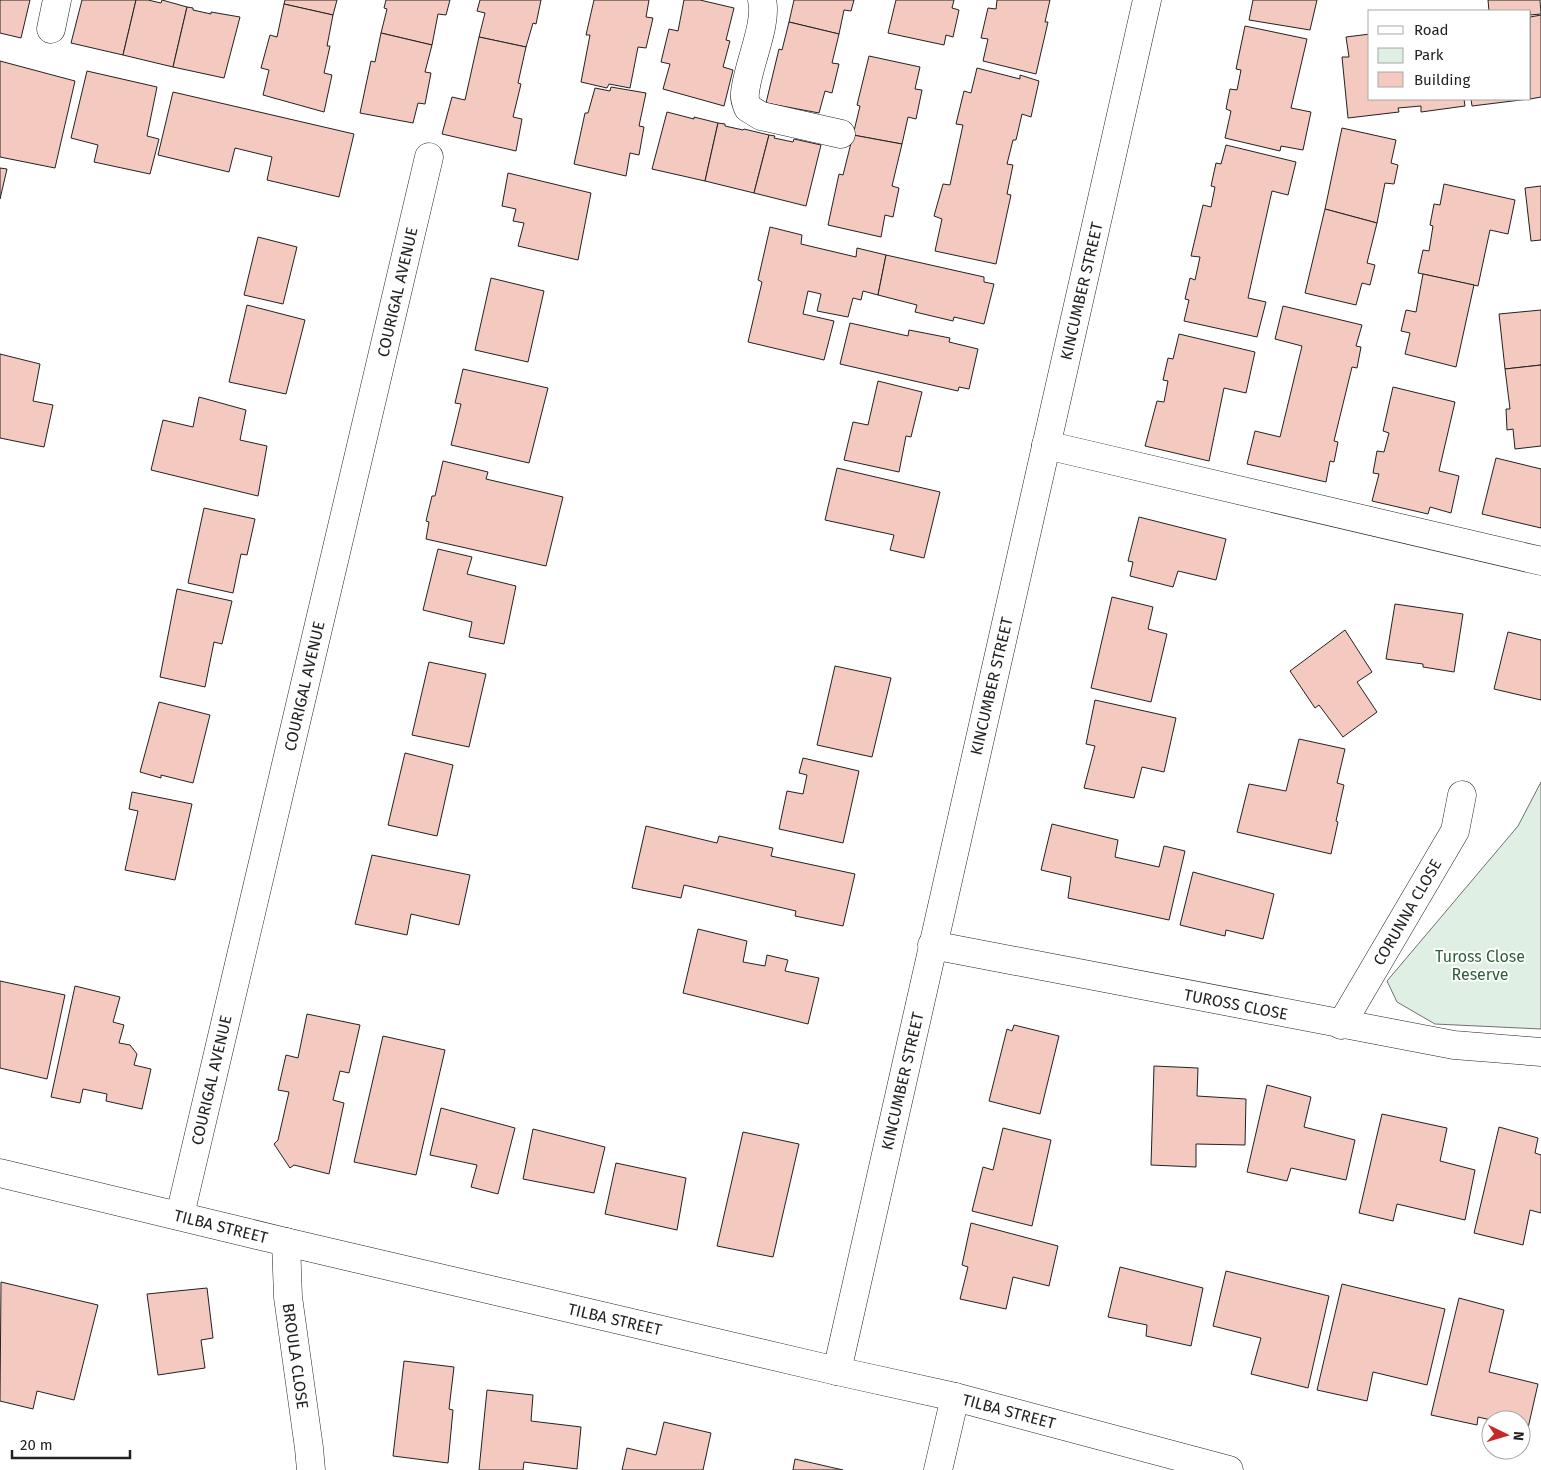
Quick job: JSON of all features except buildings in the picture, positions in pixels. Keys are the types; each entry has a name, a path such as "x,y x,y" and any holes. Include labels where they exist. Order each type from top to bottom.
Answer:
{"street":[{"path":"51,29 57,0"},
{"path":"762,0 764,7 760,29 744,94 748,108 760,116 841,134"},
{"name":"KINCUMBER STREET","path":"837,1371 932,944 1147,0"},
{"name":"COURIGAL AVENUE","path":"180,1215 429,157"},
{"path":"1046,445 1541,561"},
{"name":"CORUNNA CLOSE","path":"1342,1024 1455,831 1462,795"},
{"name":"TUROSS CLOSE","path":"932,944 1454,1045 1541,1052"},
{"name":"TILBA STREET","path":"0,1173 286,1242 955,1397 1229,1470"},
{"name":"BROULA CLOSE","path":"286,1242 288,1297 311,1470"},
{"path":"938,1470 955,1397"}],"green space":[{"name":"Tuross Close Reserve","path":"1541,782 1541,1029 1435,1024 1397,1002 1387,981 1518,826"}]}
